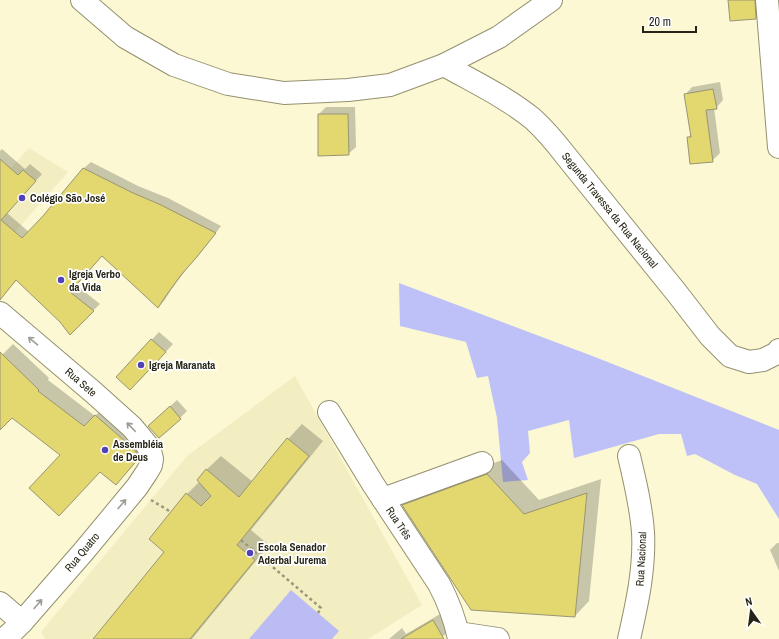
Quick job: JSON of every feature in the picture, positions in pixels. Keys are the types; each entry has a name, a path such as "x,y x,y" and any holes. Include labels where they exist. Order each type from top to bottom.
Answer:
{"street":[{"path":"87,2 125,37 174,66 228,84 284,93 348,90 390,85 444,65 500,37 551,0"},
{"path":"767,0 779,147"},
{"name":"Segunda Travessa da Rua Nacional","path":"444,65 513,104 534,120 551,137 710,336 730,356 749,362 771,355"},
{"name":"Rua Sete","path":"0,313 132,427 147,445 152,459"},
{"name":"Rua Três","path":"329,412 383,499 439,584 454,618 458,636"},
{"name":"Rua Nacional","path":"629,456 638,493 643,532 642,568 636,611 629,639"},
{"name":"Rua Quatro","path":"14,633 137,487 151,465 152,459"},
{"path":"383,499 482,463"},
{"path":"0,603 14,633"},
{"path":"458,636 498,639"}],"path":[{"path":"150,500 171,512"},
{"path":"241,540 321,608 318,613"}],"shaded area":[{"name":"Colégio São José","path":"29,148 68,172 0,249 0,180"},
{"path":"399,283 595,357 779,430 779,519 757,484 735,475 695,454 687,456 681,434 659,434 574,458 569,420 528,431 530,453 522,462 528,480 503,482 497,418 488,376 477,378 466,342 400,326"},
{"name":"Escola Senador Aderbal Jurema","path":"295,376 422,605 368,639 45,639 41,632 187,456"},
{"path":"291,590 339,631 332,639 249,639"}],"building":[{"path":"728,0 755,0 756,19 730,21"},
{"path":"713,89 717,109 706,110 713,162 690,164 687,137 691,137 684,94"},
{"path":"318,114 348,114 349,155 318,156"},
{"path":"0,159 18,175 23,170 36,181 1,220 22,238 43,216 83,168 216,233 181,275 158,308 102,256 70,292 94,311 70,335 60,322 16,280 0,300"},
{"name":"Igreja Maranata","path":"151,339 166,352 130,390 116,377"},
{"path":"0,352 39,390 38,391 84,426 95,415 133,448 139,458 116,485 100,472 59,516 29,488 60,455 12,418 0,430"},
{"path":"170,406 181,419 159,438 148,426"},
{"name":"Escola Senador Aderbal Jurema","path":"287,438 309,456 237,545 255,560 190,639 93,639 164,552 149,539 186,493 201,506 211,496 197,480 206,469 239,497"},
{"path":"487,474 524,514 587,493 575,617 471,610 402,505"},
{"path":"433,620 444,639 401,639"}],"place":[{"name":"Colégio São José","path":"22,198"},
{"name":"Igreja Verbo da Vida","path":"61,280"},
{"name":"Igreja Maranata","path":"141,365"},
{"name":"Assembléia de Deus","path":"105,450"},
{"name":"Escola Senador Aderbal Jurema","path":"250,553"}]}
